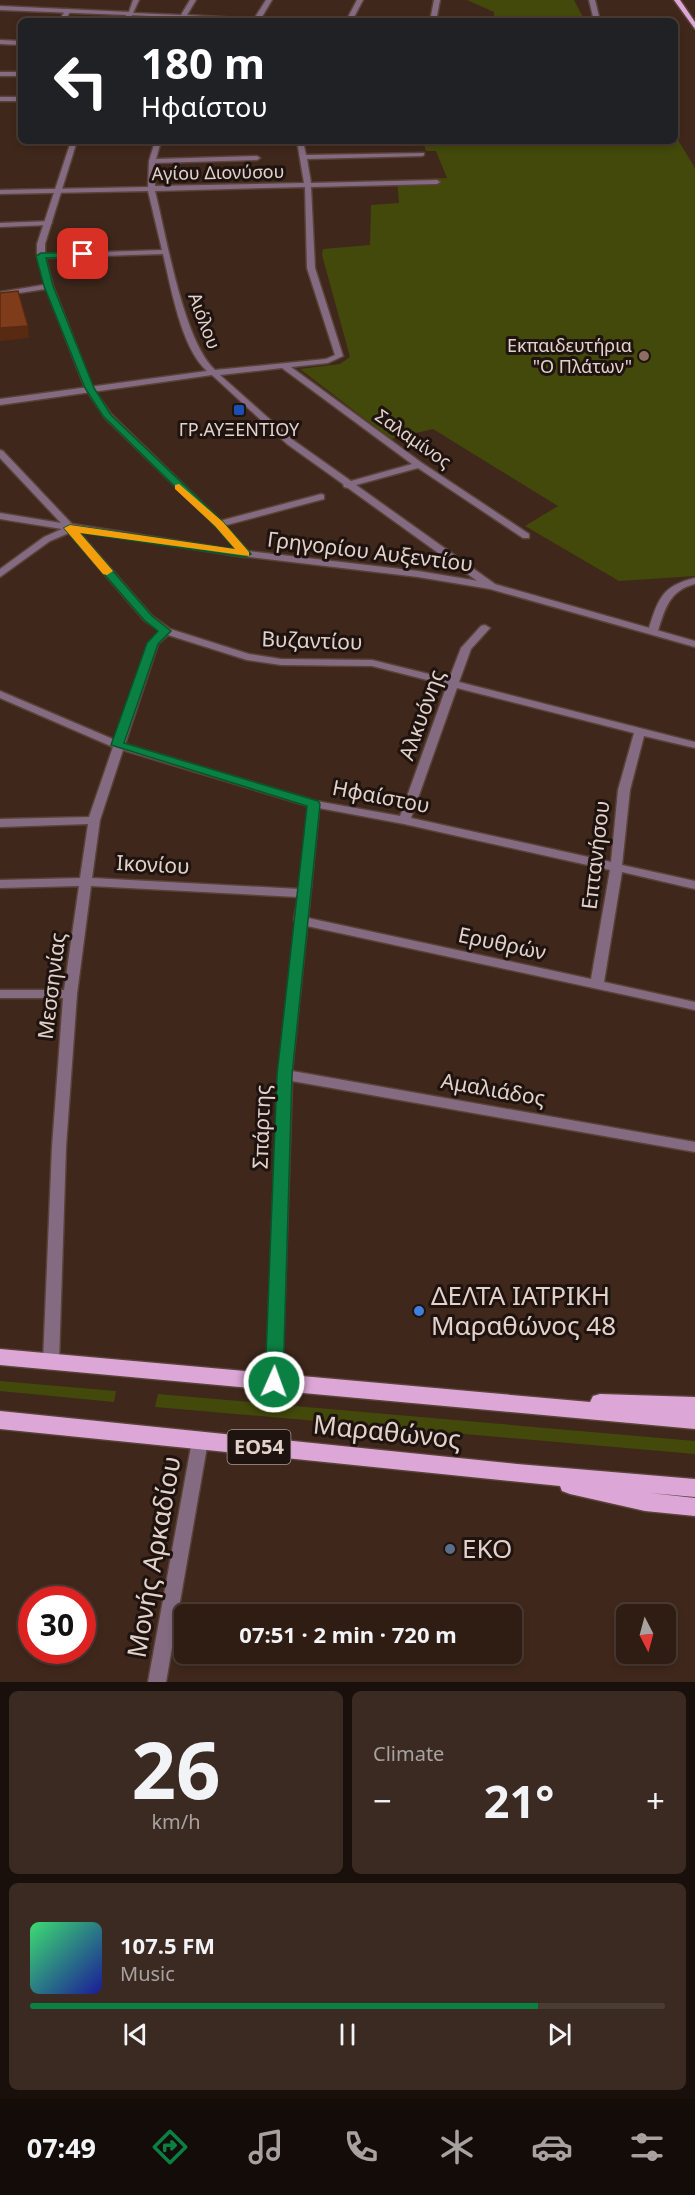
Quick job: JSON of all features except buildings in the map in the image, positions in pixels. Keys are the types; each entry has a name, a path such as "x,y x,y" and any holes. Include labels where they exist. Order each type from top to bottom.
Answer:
{"main road":[{"path":"677,0 695,27"},
{"name":"Μαραθώνος","path":"0,1357 695,1420"},
{"name":"Μαραθώνος","path":"441,1398 695,1405"},
{"name":"Μαραθώνος","path":"0,1420 517,1473 695,1488"},
{"name":"Μαραθώνος","path":"517,1473 645,1502 695,1507"}],"street":[{"path":"128,18 136,0"},
{"path":"183,17 193,0"},
{"path":"259,18 269,0"},
{"path":"351,18 360,0"},
{"path":"433,18 437,0"},
{"path":"592,0 596,18"},
{"path":"0,8 202,18"},
{"path":"64,18 68,10"},
{"path":"0,42 18,43"},
{"path":"0,74 18,74"},
{"path":"0,99 18,99"},
{"path":"73,144 41,244 41,256 49,286 90,388 108,416 219,524 245,554"},
{"name":"Αιόλου","path":"157,144 152,161 151,189 178,306 188,332 211,373 290,442 491,586"},
{"path":"0,402 90,388 328,361 339,356 311,268 308,186 301,144"},
{"path":"303,157 422,154"},
{"path":"152,161 257,158"},
{"name":"Αγίου Διονύσου","path":"2,195 59,191 437,182"},
{"path":"0,225 48,223"},
{"path":"41,256 167,252"},
{"path":"0,294 49,286"},
{"name":"Σαλαμίνος","path":"283,366 419,465 526,536"},
{"name":"Βυζαντίου","path":"0,453 70,528 148,618 166,631 247,657 281,662 372,663 695,746"},
{"path":"347,484 419,465"},
{"path":"219,524 321,497"},
{"name":"Γρηγορίου Αυξεντίου","path":"0,516 245,554 418,574 491,586 695,644"},
{"path":"0,574 47,539 70,528"},
{"path":"652,631 670,590 681,584 695,581"},
{"name":"Αλκυόνης","path":"404,820 466,648 485,628"},
{"name":"Μεσσηνίας","path":"51,1362 59,1147 70,994 94,820 117,745 153,643 166,631"},
{"name":"Ηφαίστου","path":"0,694 117,745 314,804 404,820 695,885"},
{"name":"Επτανήσου","path":"597,985 616,868 624,790 640,731"},
{"name":"Σπάρτης","path":"274,1382 285,1075 314,804"},
{"path":"0,823 94,820"},
{"name":"Ικονίου","path":"0,884 87,882 303,893"},
{"name":"Ερυθρών","path":"300,920 695,1006"},
{"path":"0,994 70,994"},
{"name":"Αμαλιάδος","path":"285,1075 695,1147"},
{"name":"Μονής Αρκαδίου","path":"157,1682 200,1441"}],"green space":[{"path":"467,0 574,0 583,18 494,18 494,12"},
{"path":"678,140 695,168 695,576 619,581 525,526 558,506 433,429 391,439 300,369 340,364 350,357 322,255 323,249 370,245 371,205 399,203 397,180 447,178 436,151 426,151 424,144 678,144"},
{"path":"0,1381 116,1391 114,1402 0,1391"},
{"path":"158,1394 695,1441 695,1454 155,1407"}],"slow traffic":[{"path":"107,571 70,528 245,554 219,524 179,487"}],"place":[{"name":"Εκπαιδευτήρια \"Ο Πλάτων\"","path":"644,356"},
{"name":"ΓΡ.ΑΥΞΕΝΤΙΟΥ","path":"239,410"},
{"name":"ΔΕΛΤΑ ΙΑΤΡΙΚΗ Μαραθώνος 48","path":"419,1311"},
{"name":"EKO","path":"450,1549"}],"route":[{"path":"83,254 41,256 49,286 90,388 108,416 219,524 245,554 70,528 148,618 166,631 153,643 117,745 314,804 285,1075 274,1382"}]}
